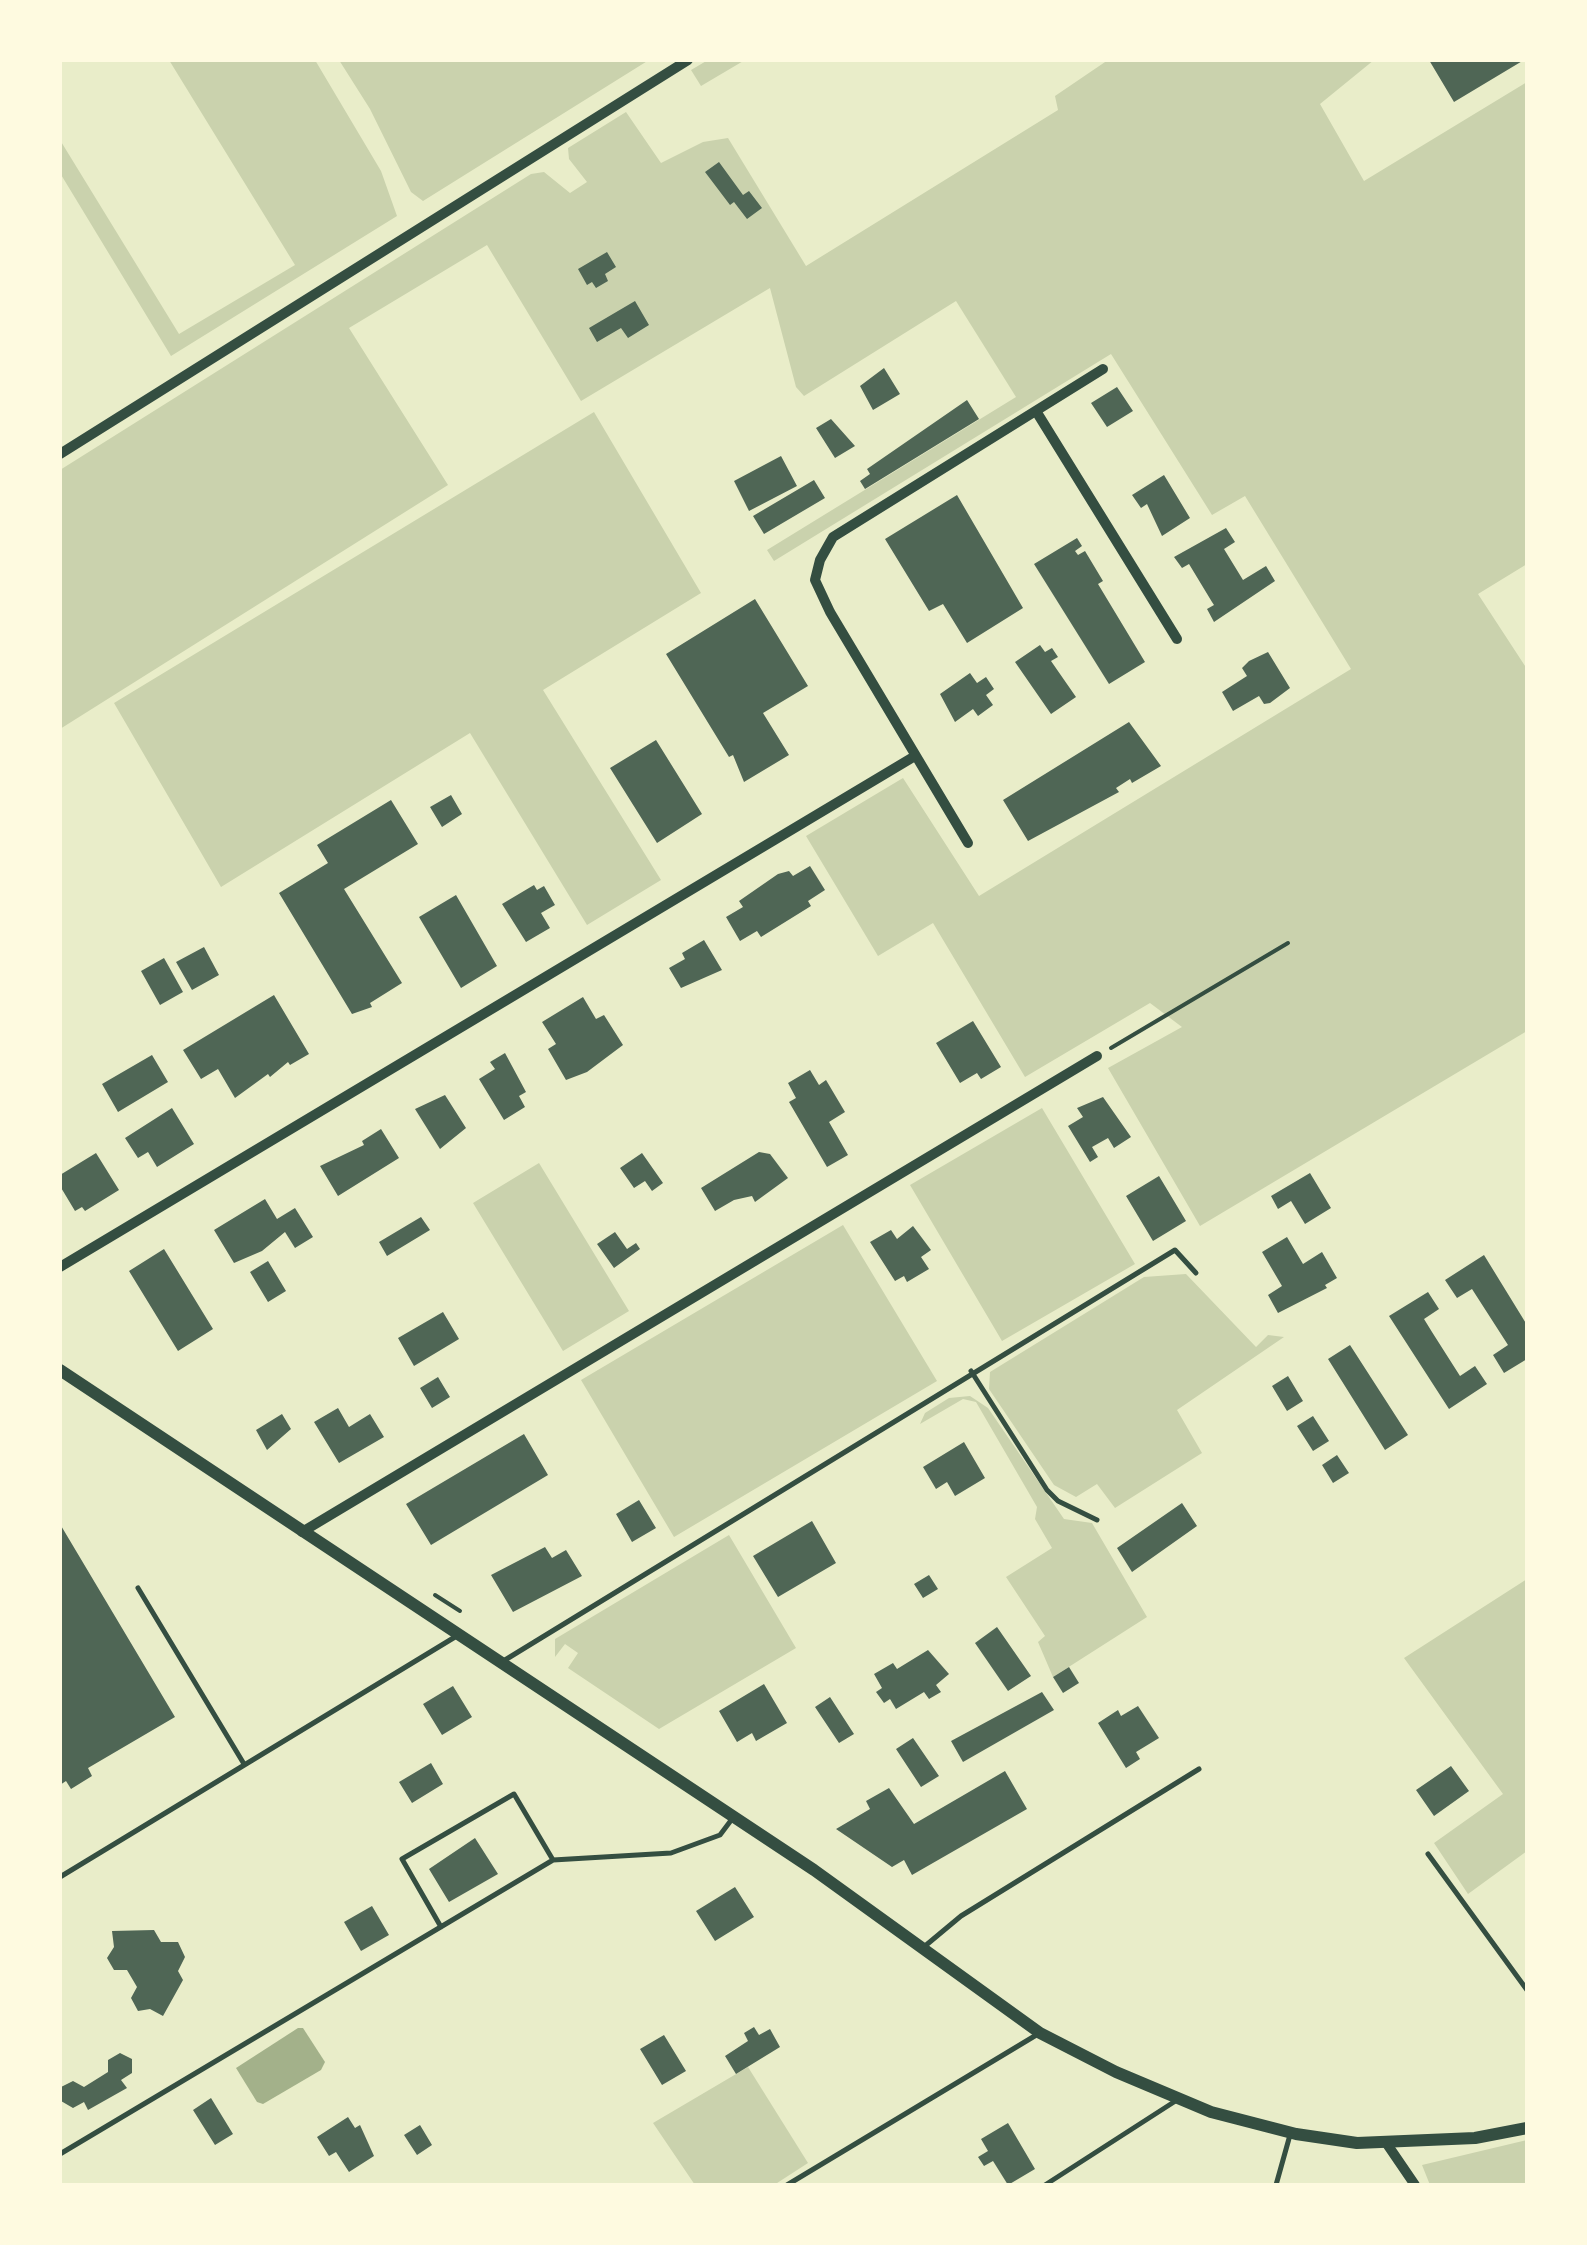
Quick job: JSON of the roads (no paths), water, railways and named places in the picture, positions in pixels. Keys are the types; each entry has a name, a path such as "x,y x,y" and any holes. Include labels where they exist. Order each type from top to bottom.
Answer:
{"street":[{"path":"60,454 688,60"},
{"path":"968,842 830,612 816,580 820,560 833,537 1104,369"},
{"path":"1036,411 1177,639"},
{"path":"60,1267 915,756"},
{"path":"302,1532 1098,1056"},
{"path":"60,1370 733,1817 1040,2033 1211,2112 1291,2132 1387,2144 1475,2138 1527,2128"},
{"path":"1387,2144 1415,2185"}],"lane":[{"path":"502,1662 1175,1250 1196,1273"},
{"path":"971,1372 1047,1490 1058,1501 1097,1520"},
{"path":"138,1588 244,1764"},
{"path":"60,1877 460,1633"},
{"path":"922,1948 961,1916 1199,1769"},
{"path":"441,1927 402,1859 514,1794 553,1860"},
{"path":"60,2154 553,1860 672,1853 720,1835 733,1817"},
{"path":"1428,1854 1527,1990"},
{"path":"787,2185 1040,2033"},
{"path":"1045,2185 1179,2099"},
{"path":"1276,2185 1291,2132"}]}
